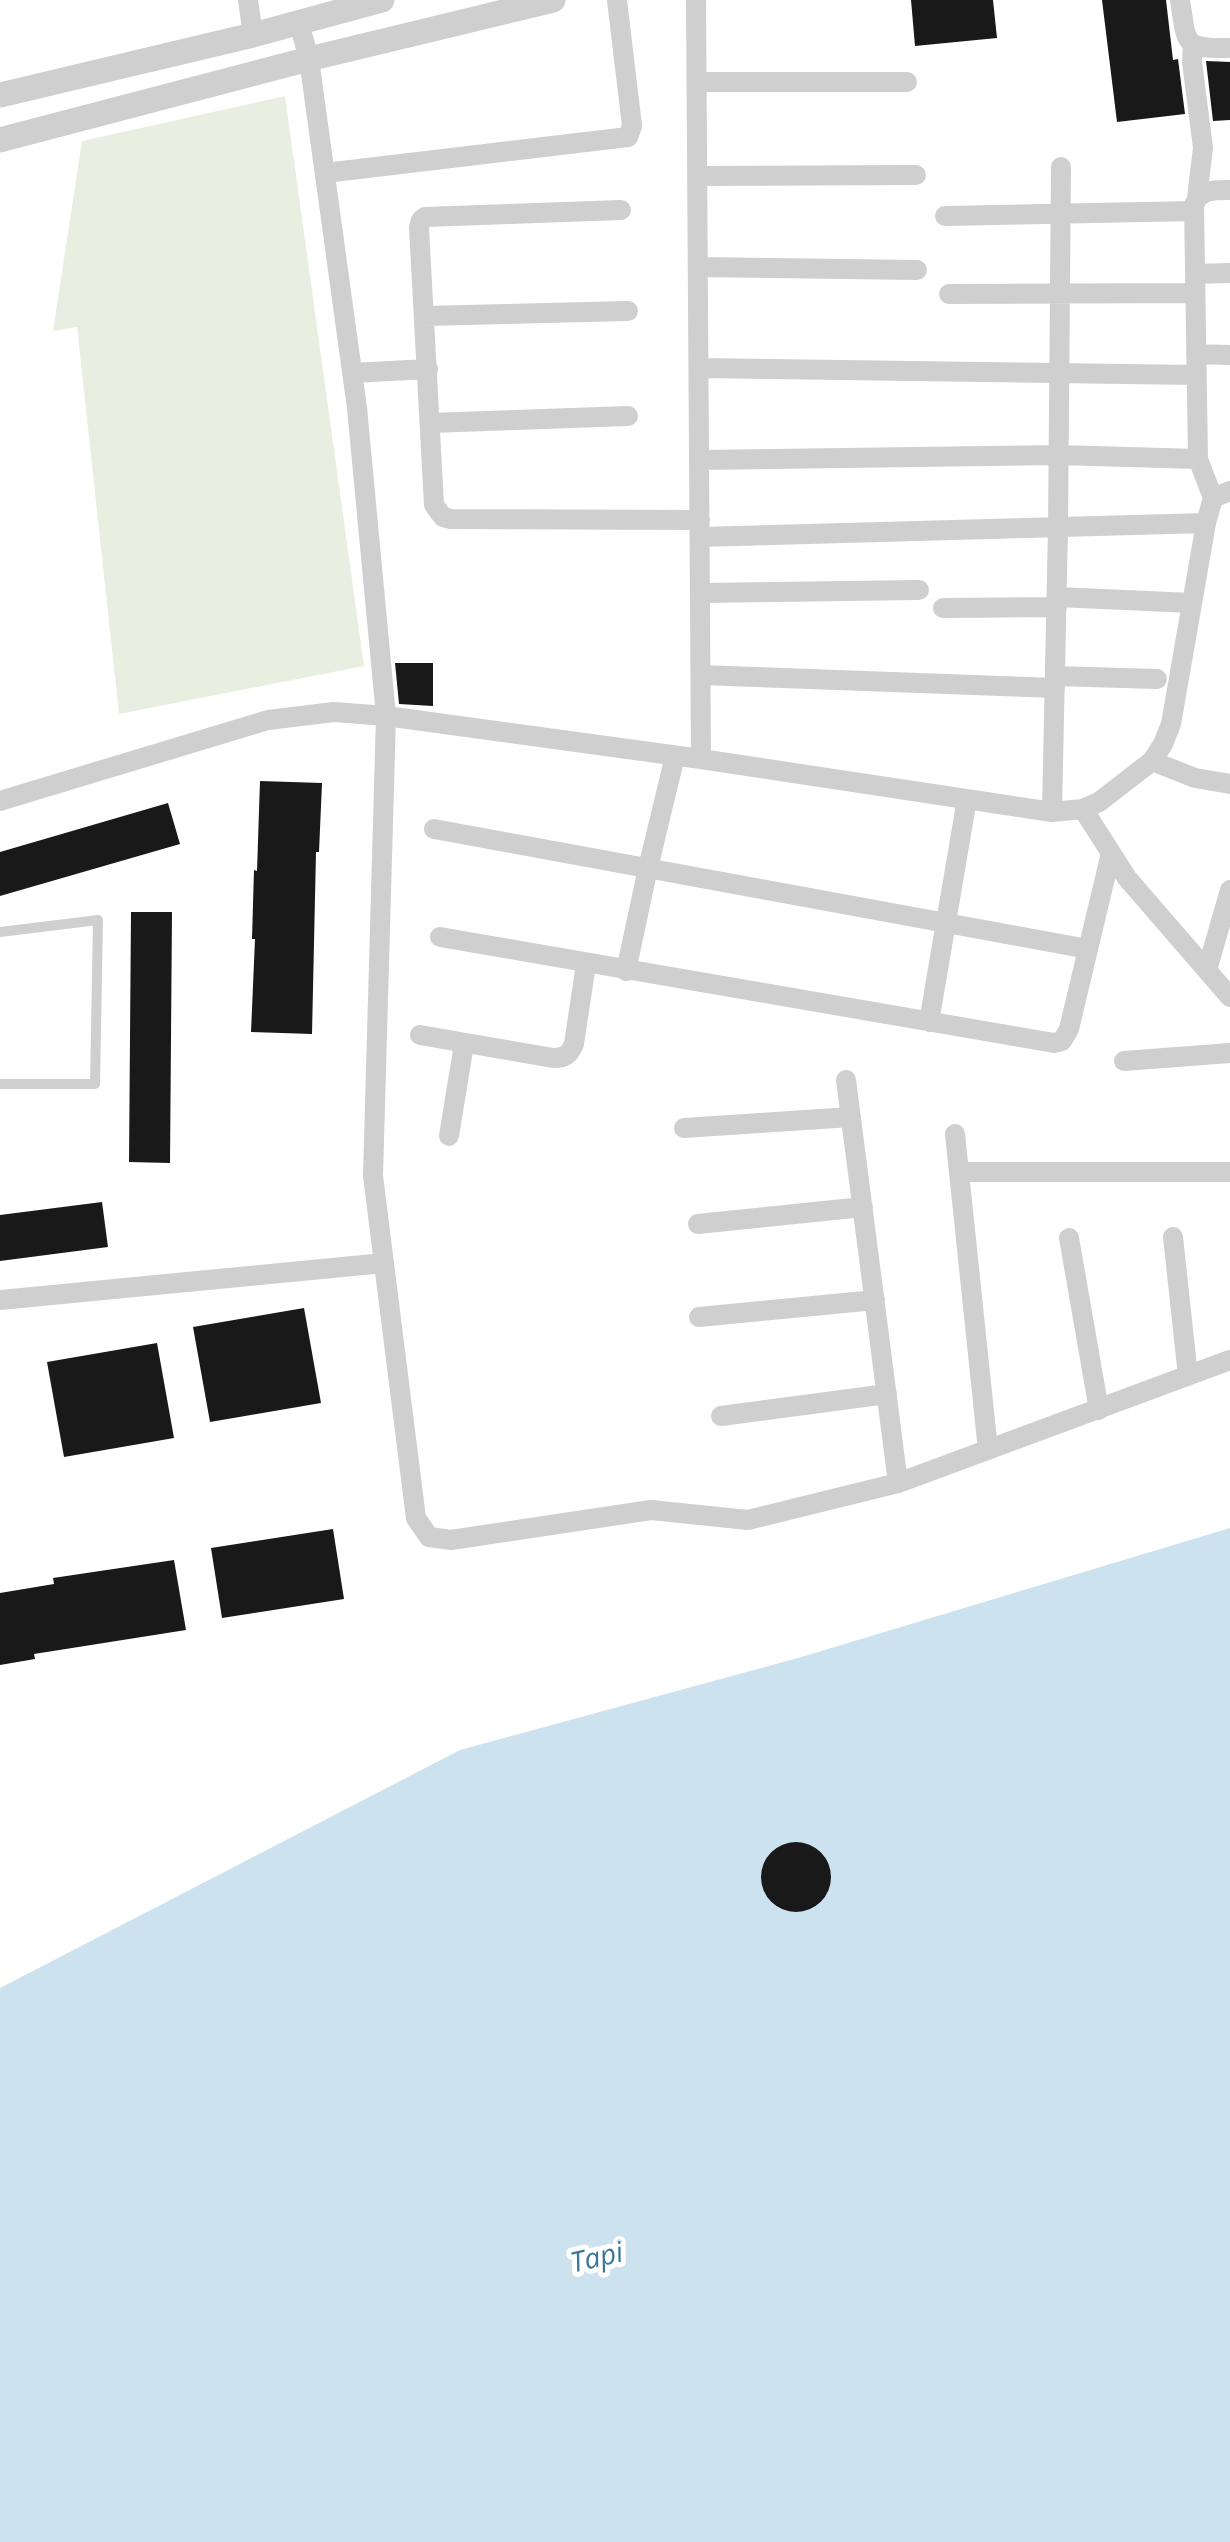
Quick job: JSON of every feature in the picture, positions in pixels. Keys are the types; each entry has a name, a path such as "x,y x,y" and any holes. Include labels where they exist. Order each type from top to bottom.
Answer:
{"street":[{"path":"248,0 253,34"},
{"path":"0,95 382,0"},
{"path":"0,140 553,0"},
{"path":"325,174 628,137 632,126 617,0"},
{"path":"696,0 702,760"},
{"path":"1180,0 1187,40 1204,48 1230,48"},
{"path":"299,23 309,59 352,373 386,716 373,1176 416,1518 429,1536 451,1540 651,1510 748,1520 898,1483 1230,1360"},
{"path":"0,801 268,720 334,712 676,756 1052,812 1083,809 1099,802 1152,762 1163,744 1171,724 1206,523 1222,495 1198,459 1196,204 1204,148 1193,45"},
{"path":"697,82 906,82"},
{"path":"1052,812 1061,167"},
{"path":"698,176 916,175"},
{"path":"1196,204 1203,192 1230,190"},
{"path":"945,216 1060,214 1196,204"},
{"path":"621,210 421,220 418,228 434,505 443,517 700,528 1058,528 1206,523"},
{"path":"698,267 917,270"},
{"path":"949,294 1060,293 1195,283 1230,273"},
{"path":"425,316 628,311"},
{"path":"699,368 1059,373 1196,365 1230,355"},
{"path":"352,373 428,369"},
{"path":"430,423 628,416"},
{"path":"700,460 1059,455 1198,459"},
{"path":"700,593 919,590"},
{"path":"943,608 1057,602 1192,603"},
{"path":"701,675 1055,682 1157,680"},
{"path":"626,971 676,756"},
{"path":"1152,762 1195,778 1230,784"},
{"path":"929,1022 967,799"},
{"path":"1083,809 1127,878 1230,997"},
{"path":"434,828 1088,949"},
{"path":"440,937 1062,1042 1069,1030 1111,853"},
{"path":"1207,970 1230,890"},
{"path":"420,1035 563,1058 574,1044 586,964"},
{"path":"449,1136 464,1044"},
{"path":"1124,1061 1230,1053"},
{"path":"846,1080 898,1483"},
{"path":"684,1128 851,1117"},
{"path":"955,1134 988,1450"},
{"path":"959,1172 1230,1172"},
{"path":"698,1224 863,1206"},
{"path":"1173,1237 1188,1376"},
{"path":"1069,1238 1098,1410"},
{"path":"0,1300 384,1263"},
{"path":"699,1317 875,1300"},
{"path":"721,1416 887,1394"}],"lane":[{"path":"0,932 98,920 96,1084 0,1084"}],"green space":[{"path":"285,96 364,666 119,714 77,327 53,331 82,141"}],"water":[{"name":"Tapi","path":"1230,1528 1230,2542 0,2542 0,1988 460,1750 798,1658"}],"building":[{"path":"911,0 993,0 997,38 915,46"},
{"path":"1102,0 1166,0 1185,114 1117,122"},
{"path":"1206,61 1230,62 1230,120 1213,121"},
{"path":"395,663 433,663 433,706 399,704"},
{"path":"260,781 322,783 316,852 312,1034 251,1032"},
{"path":"168,803 180,844 0,896 0,852"},
{"path":"131,912 172,912 170,1163 129,1162"},
{"path":"102,1202 108,1247 0,1261 0,1215"},
{"path":"304,1308 321,1403 210,1422 193,1327"},
{"path":"157,1343 174,1438 64,1457 47,1362"},
{"path":"333,1529 344,1599 222,1618 211,1548"},
{"path":"174,1560 186,1630 34,1654 35,1659 0,1665 0,1593 54,1584 53,1578"},
{"path":"796,1842 820,1853 831,1877 820,1901 796,1912 772,1901 761,1877 772,1853"}]}
